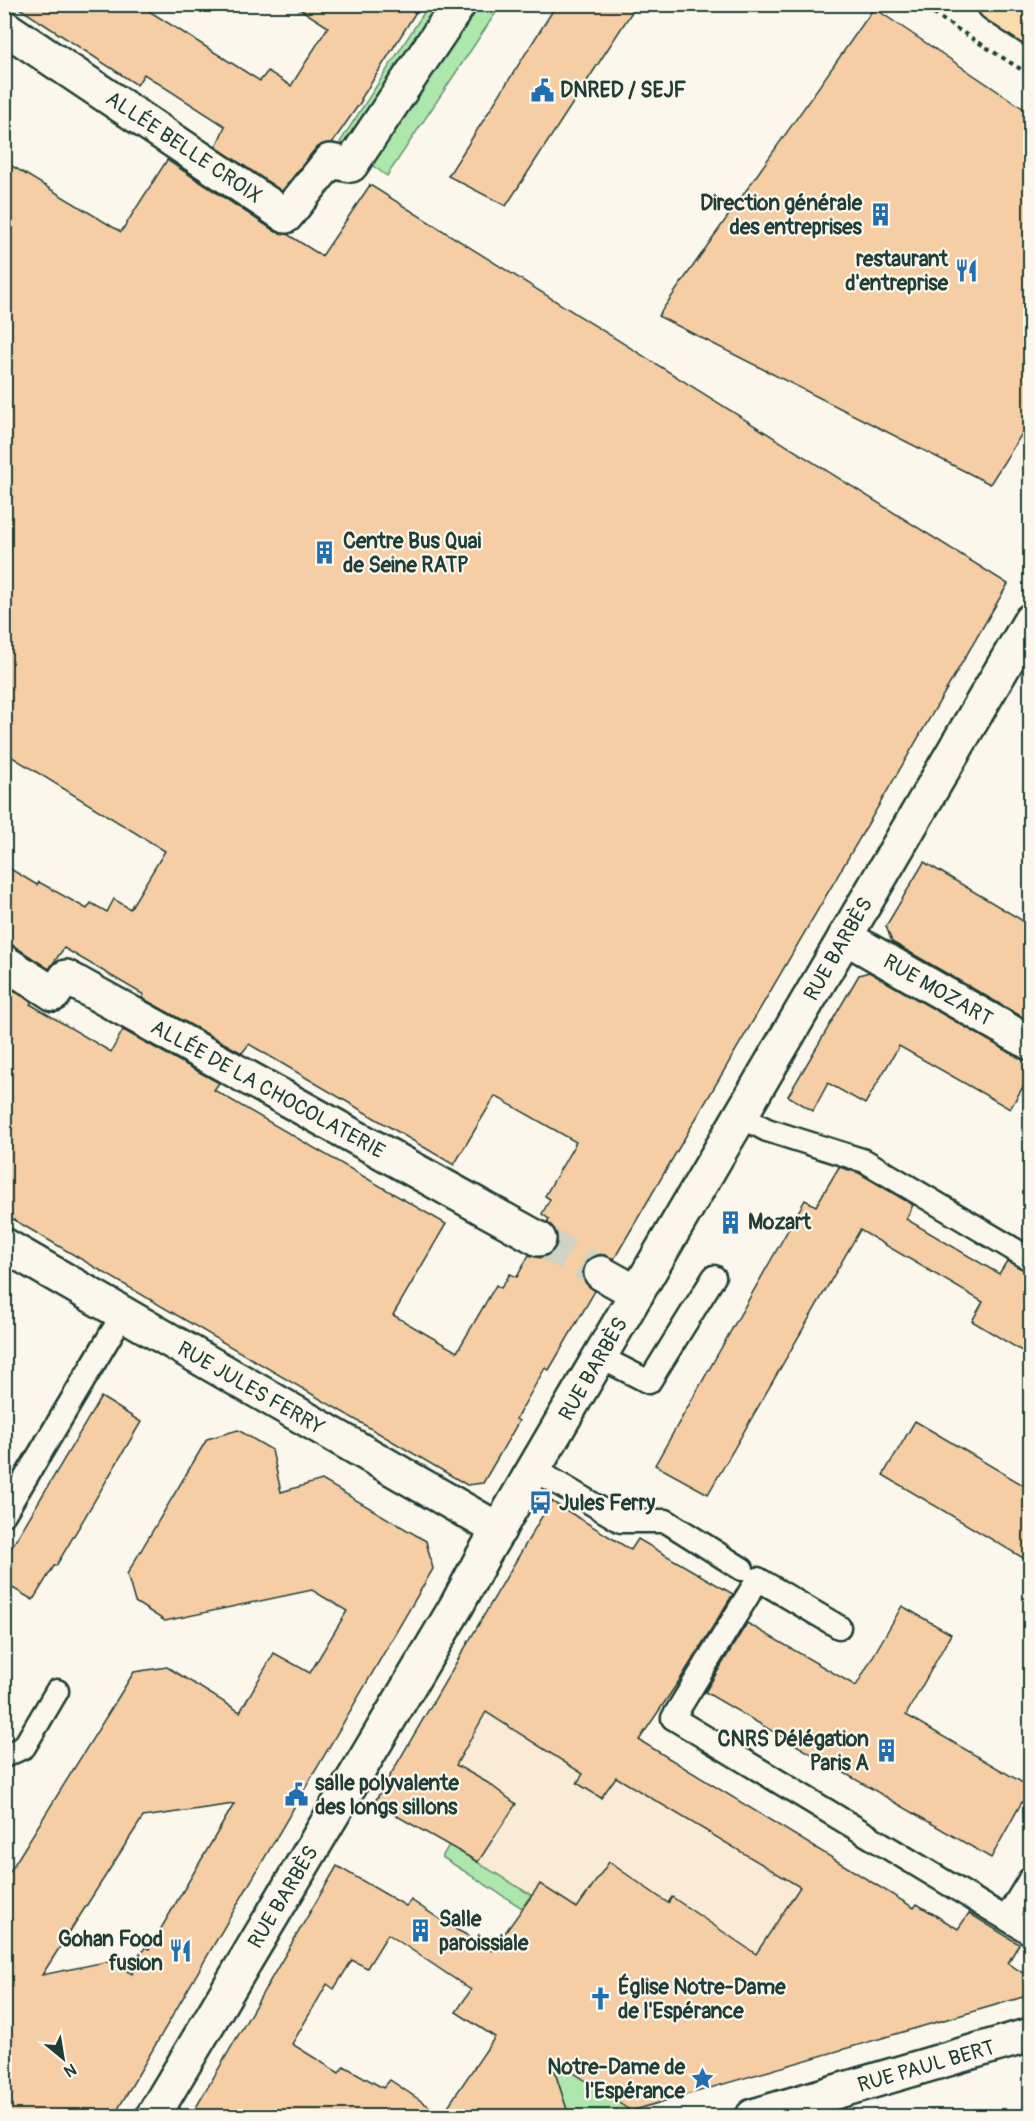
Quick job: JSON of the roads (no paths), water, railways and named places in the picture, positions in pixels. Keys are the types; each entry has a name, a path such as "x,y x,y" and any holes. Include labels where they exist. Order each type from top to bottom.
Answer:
{"main road":[{"path":"994,4 1030,28"}],"street":[{"name":"ALLÉE BELLE CROIX","path":"4,27 286,216 330,161 351,165 459,4"},
{"name":"RUE BARBÈS","path":"153,2116 451,1615 1030,621"},
{"name":"RUE MOZART","path":"845,937 1030,1043"},
{"name":"ALLÉE DE LA CHOCOLATERIE","path":"4,962 54,994 66,977 539,1239"},
{"name":"RUE JULES FERRY","path":"4,1245 499,1530"},
{"path":"601,1273 637,1293"},
{"name":"RUE PAUL BERT","path":"753,2116 1030,2035"}],"lane":[{"path":"740,1116 767,1130 865,1161 1030,1259"},
{"path":"600,1357 649,1382 714,1277"},
{"path":"4,1514 123,1314"},
{"path":"534,1469 621,1521 666,1521 742,1569"},
{"path":"839,1627 759,1579 673,1718 1030,1933"},
{"path":"4,1756 24,1747 57,1691"},
{"path":"1006,1917 1030,1879"}],"tunnel":[{"path":"539,1239 601,1273"}],"place":[{"name":"DNRED / SEJF","path":"542,90"},
{"name":"Direction générale des entreprises","path":"880,215"},
{"name":"restaurant d'entreprise","path":"966,271"},
{"name":"Centre Bus Quai de Seine RATP","path":"325,553"},
{"name":"Mozart","path":"730,1222"},
{"name":"Jules Ferry","path":"541,1503"},
{"name":"CNRS Délégation Paris A","path":"887,1751"},
{"name":"salle polyvalente des longs sillons","path":"297,1795"},
{"name":"Salle paroissiale","path":"421,1931"},
{"name":"Gohan Food fusion","path":"181,1951"},
{"name":"Église Notre-Dame de l'Espérance","path":"600,1999"},
{"name":"Notre-Dame de l'Espérance","path":"703,2079"}]}
